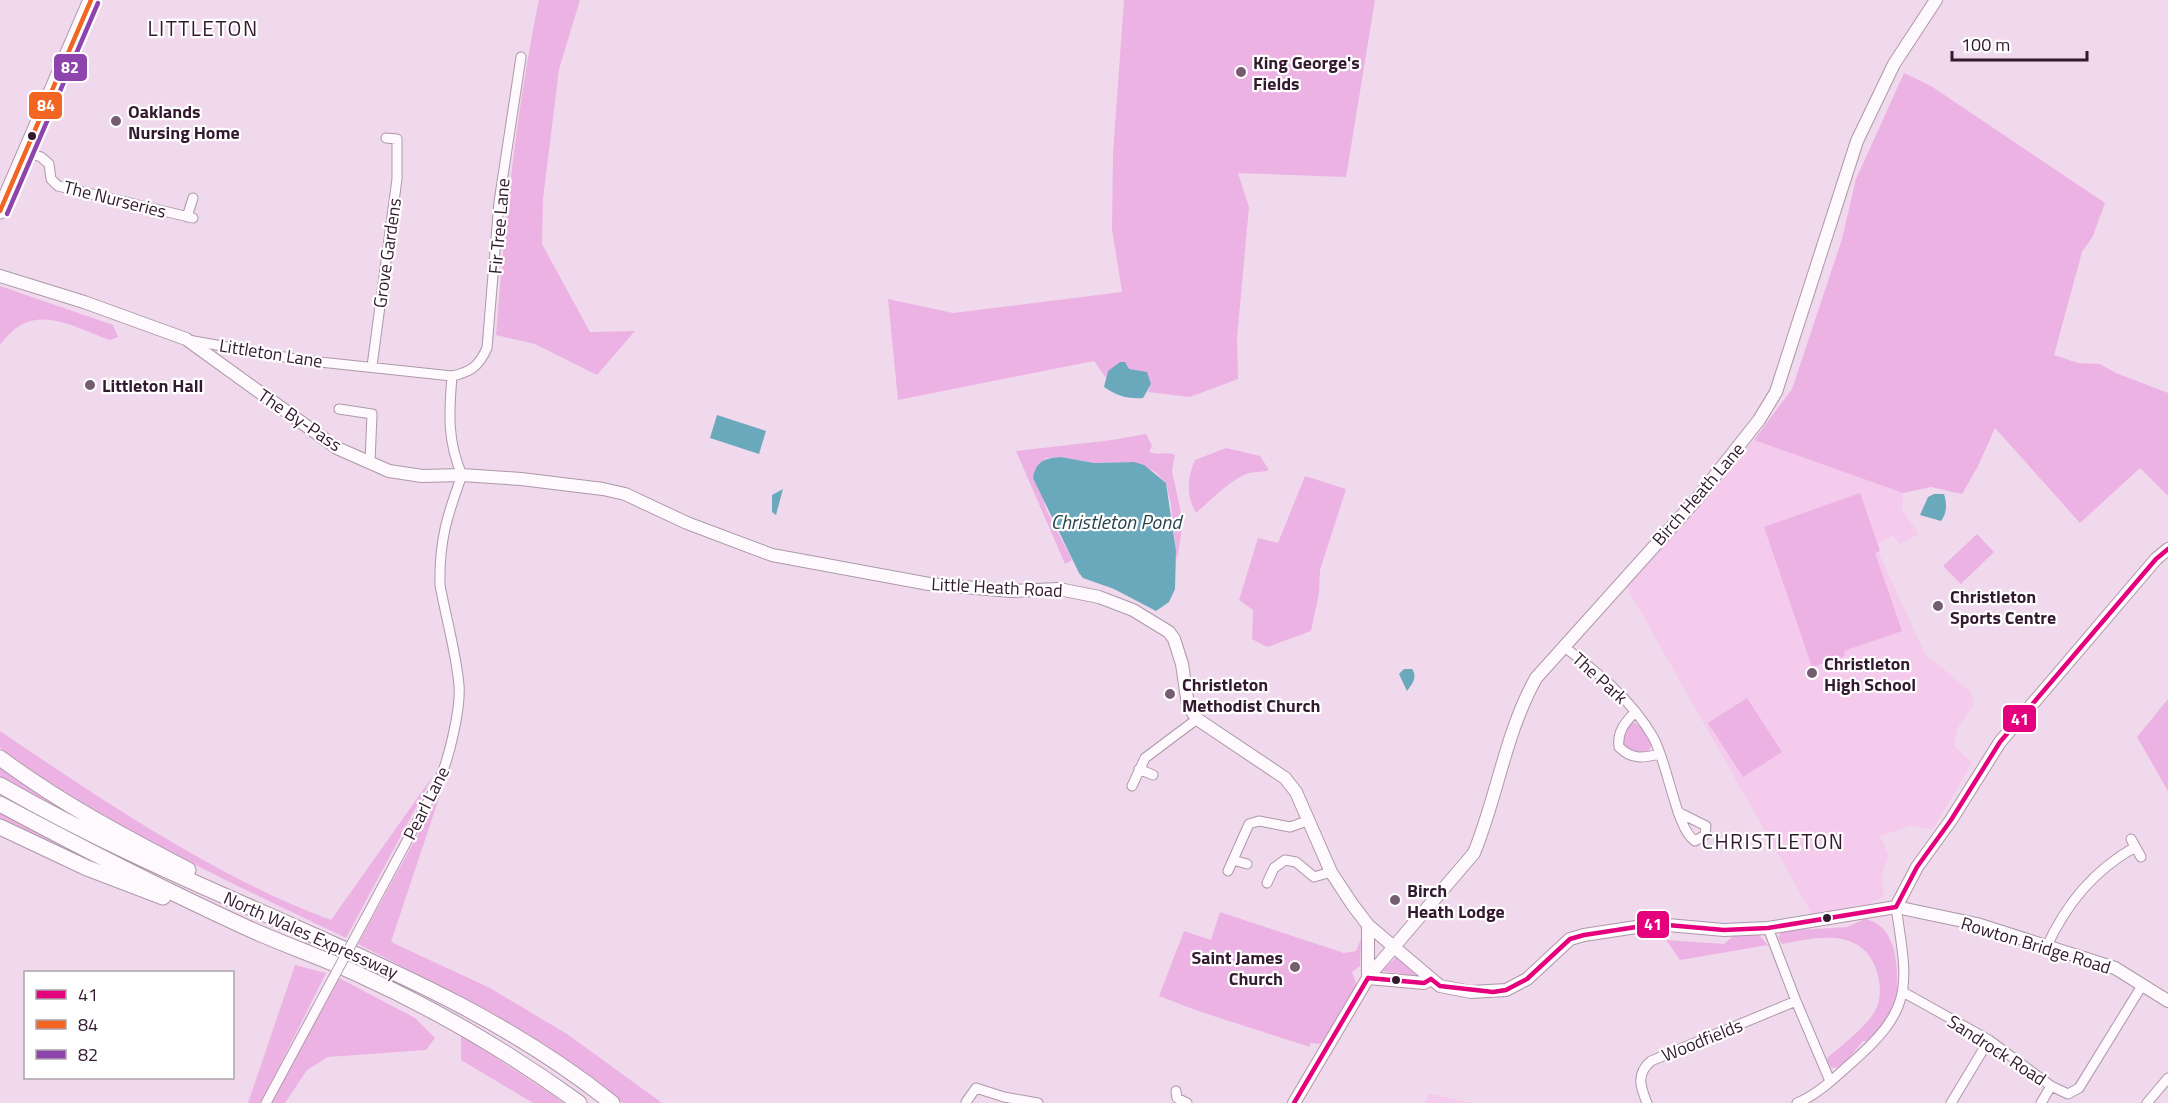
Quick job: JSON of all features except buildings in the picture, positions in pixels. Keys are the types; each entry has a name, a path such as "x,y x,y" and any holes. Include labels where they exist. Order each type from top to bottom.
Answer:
{"highway":[{"path":"0,211 91,0"},
{"path":"0,758 34,784 102,825 218,885 268,916"},
{"name":"North Wales Expressway","path":"0,785 55,816 149,863 368,959 500,1026 546,1055 612,1103"},
{"name":"North Wales Expressway","path":"0,804 80,847 246,927 305,950 427,1006 540,1074 579,1103"},
{"path":"0,827 87,867 246,927"}],"street":[{"name":"Birch Heath Lane","path":"1294,1103 1369,977 1396,948 1474,853 1484,828 1517,712 1536,678 1695,501 1742,445 1776,392 1817,272 1839,190 1857,141 1894,64 1936,0"},
{"name":"Fir Tree Lane","path":"452,376 470,372 481,361 488,348 499,202 520,57"},
{"name":"Grove Gardens","path":"372,366 401,139 386,138"},
{"name":"The Nurseries","path":"26,152 41,157 49,164 51,179 58,186 190,217 193,198"},
{"name":"Littleton Lane","path":"0,276 84,302 186,339 301,360 452,376"},
{"name":"The By-Pass","path":"186,339 338,448 389,471 462,475"},
{"path":"452,376 448,424 453,455 462,475"},
{"path":"339,409 372,414 370,462"},
{"name":"Little Heath Road","path":"462,475 521,479 613,491 748,547 830,567 929,584 1011,591 1059,589 1099,597 1133,610 1169,632 1174,639 1182,664 1188,705 1197,719"},
{"name":"Pearl Lane","path":"266,1103 447,762 459,687 440,585 440,569 444,524 462,475"},
{"path":"1797,1103 1830,1081 1886,1031 1904,992 1906,969 1896,907 1917,867 1951,820 2000,742 2156,559 2168,549"},
{"name":"The Park","path":"1563,646 1595,670 1635,712 1653,737 1669,776 1678,812"},
{"name":"The Park","path":"1635,712 1622,726 1618,737 1619,747 1632,757 1644,758 1660,754"},
{"path":"1132,786 1145,758 1197,719 1285,778 1296,792 1330,872 1368,925 1440,986 1471,992 1506,990 1527,979 1570,939 1584,935 1656,924 1724,930 1768,928 1896,907"},
{"path":"1139,769 1152,775"},
{"path":"1228,871 1249,824 1259,821 1290,827 1307,821"},
{"path":"2046,948 2058,922 2087,882 2133,843 2140,857"},
{"path":"1233,860 1247,864"},
{"path":"1268,883 1274,868 1285,860 1296,862 1314,877 1330,872"},
{"name":"Rowton Bridge Road","path":"1896,907 1977,924 2046,948 2115,968 2168,1001"},
{"path":"1368,925 1369,977 1424,983 1431,979"},
{"path":"1768,928 1830,1081"},
{"name":"Sandrock Road","path":"1904,992 1989,1040 2051,1086 2067,1094 2079,1088 2143,984"},
{"name":"Woodfields","path":"1647,1103 1639,1084 1641,1074 1651,1061 1796,1001"},
{"path":"1951,1103 1989,1040"},
{"path":"2147,1103 2168,1078"},
{"path":"2041,1103 2051,1086"},
{"path":"966,1102 976,1088 1005,1097 1038,1103"},
{"path":"1176,1091 1178,1098 1187,1103"}],"shaded area":[{"path":"539,0 580,0 559,69 543,199 542,244 590,332 635,331 597,375 535,344 496,335 512,167"},
{"path":"1124,0 1375,0 1346,177 1238,173 1249,207 1237,338 1238,379 1190,397 1148,392 1151,384 1108,371 1106,378 1094,361 898,400 888,299 953,313 1122,292 1112,229 1113,153"},
{"path":"1904,73 1931,86 2105,203 2093,236 2082,252 2054,355 2078,363 2100,364 2116,373 2168,393 2168,496 2140,468 2080,523 1995,428 1962,494 1931,487 1903,493 1754,440 1792,389 1842,239 1856,179"},
{"path":"0,286 113,325 118,337 110,340 65,323 38,320 25,323 12,331 0,345"},
{"path":"1146,434 1152,446 1149,452 1175,455 1172,471 1183,522 1177,561 1171,505 1166,483 1155,472 1134,462 1094,463 1061,457 1046,458 1035,470 1046,509 1072,560 1065,564 1016,451"},
{"name":"Christleton High School","path":"1754,440 1903,493 1902,510 1919,534 1900,544 1893,536 1875,545 1925,654 1971,692 1974,704 1958,727 1954,745 1972,763 1933,829 1911,826 1880,836 1888,855 1881,878 1884,896 1868,904 1812,914 1626,586"},
{"path":"1226,448 1260,456 1269,470 1239,477 1196,513 1190,500 1189,487 1190,473 1195,460"},
{"path":"1305,476 1346,489 1320,570 1319,593 1311,631 1267,647 1252,639 1253,610 1239,600 1258,538 1278,543"},
{"path":"1860,493 1880,551 1875,553 1902,631 1844,651 1845,656 1812,667 1764,527"},
{"path":"1977,534 1994,552 1961,584 1943,566"},
{"path":"1747,698 1782,752 1743,777 1708,723"},
{"path":"2168,699 2168,791 2137,737"},
{"path":"1634,722 1642,728 1652,744 1647,754 1639,754 1622,747 1623,730"},
{"path":"0,731 119,810 202,859 245,882 331,920 433,776 346,938 168,851 82,803 0,748"},
{"path":"0,766 110,838 0,779"},
{"path":"441,792 391,942 490,988 567,1034 662,1103 623,1103 594,1080 491,1012 358,944"},
{"path":"0,811 89,857 87,862 0,821"},
{"path":"1220,912 1344,953 1356,951 1361,939 1360,966 1352,972 1357,985 1323,1044 1310,1043 1310,1047 1159,996 1184,931 1211,940"},
{"path":"1865,919 1875,922 1889,936 1897,967 1897,987 1900,988 1890,1015 1871,1041 1863,1041 1844,1064 1837,1068 1829,1067 1827,1058 1856,1033 1875,1011 1880,992 1877,972 1870,958 1861,948 1850,942 1838,938 1824,938 1782,944 1778,938 1782,931 1847,927"},
{"path":"1734,935 1759,935 1768,945 1680,960 1666,940 1724,944"},
{"path":"1396,957 1417,976 1382,971"},
{"path":"295,965 326,973 261,1103 248,1103"},
{"path":"339,978 415,1018 435,1038 426,1050 328,1057 307,1070 285,1103 272,1103"},
{"path":"461,1035 563,1103 533,1103 461,1060"},
{"path":"1429,1094 1436,1095 1471,1103 1425,1103"}],"water":[{"path":"1120,362 1125,362 1129,369 1147,372 1151,384 1143,398 1122,396 1104,387 1108,371"},
{"path":"717,415 766,431 759,454 710,438"},
{"name":"Christleton Pond","path":"1061,457 1094,463 1134,462 1144,465 1166,483 1176,551 1175,589 1169,602 1156,611 1114,589 1083,578 1079,573 1033,478 1039,464 1050,458"},
{"path":"783,489 776,515 772,512 772,495"},
{"path":"1934,494 1944,494 1946,505 1941,521 1920,515 1928,497"},
{"path":"1404,669 1412,669 1414,675 1414,680 1407,691 1399,674"}],"transit line":[{"name":"84","path":"0,211 91,0"},
{"name":"82","path":"7,214 98,3"},
{"name":"41","path":"1896,907 1917,867 1951,820 2000,742 2156,559 2168,549"},
{"name":"41","path":"1431,979 1440,986 1493,992 1506,990 1527,979 1570,939 1584,935 1656,924 1724,930 1768,928 1896,907"},
{"name":"41","path":"1368,978 1424,983 1431,979"},
{"name":"41","path":"1294,1103 1368,978"}],"place":[{"name":"King George's Fields","path":"1241,72"},
{"name":"Oaklands Nursing Home","path":"116,121"},
{"name":"Littleton Hall","path":"90,385"},
{"name":"Christleton Sports Centre","path":"1938,606"},
{"name":"Christleton High School","path":"1812,673"},
{"name":"Christleton Methodist Church","path":"1170,694"},
{"name":"Birch Heath Lodge","path":"1395,900"},
{"name":"Saint James Church","path":"1295,967"}],"district":[{"name":"LITTLETON","path":"203,28"},
{"name":"CHRISTLETON","path":"1773,841"}]}
